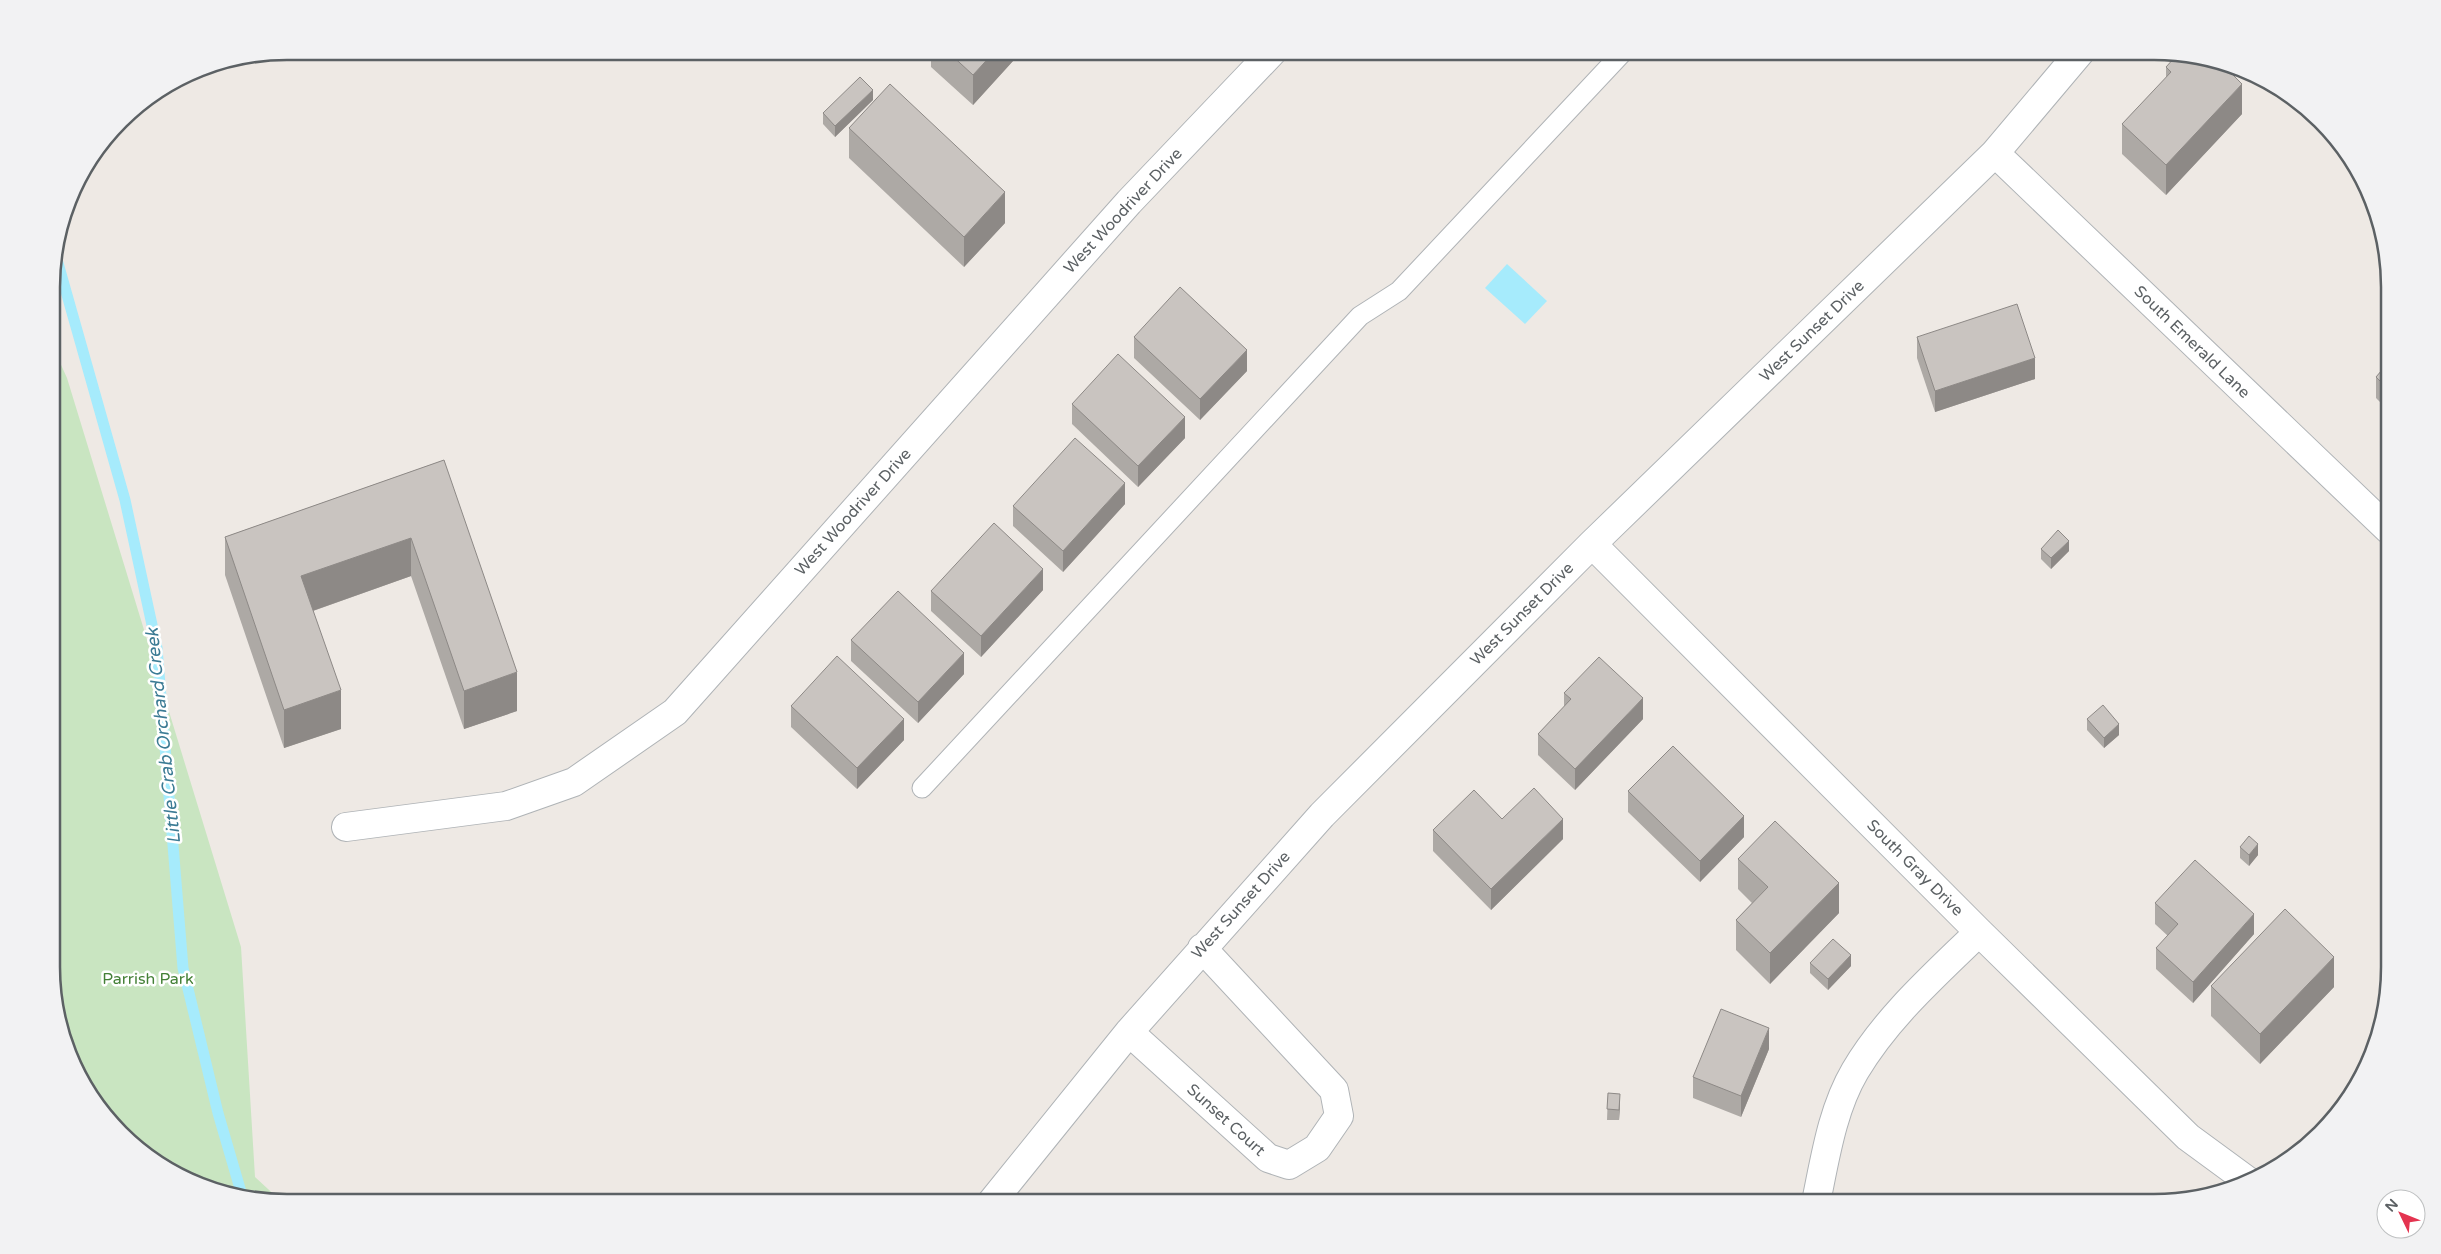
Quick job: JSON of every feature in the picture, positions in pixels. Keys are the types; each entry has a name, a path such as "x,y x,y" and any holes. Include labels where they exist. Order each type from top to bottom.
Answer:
{"street":[{"name":"West Woodriver Drive","path":"346,827 506,806 574,782 675,712 1129,202 1264,60"},
{"name":"West Sunset Drive","path":"998,1194 1128,1032 1322,815 1592,544 1994,153 2073,60"},
{"name":"South Emerald Lane","path":"1994,153 2381,523"},
{"name":"South Gray Drive","path":"1592,544 1979,932 2188,1137 2241,1177"},
{"path":"1818,1194 1831,1129 1854,1072 1895,1014 1979,932"},
{"name":"Sunset Court","path":"1128,1032 1268,1158 1289,1165 1317,1148 1339,1116 1334,1090 1202,948"}],"lane":[{"path":"922,788 1360,316 1399,291 1616,60"}],"green space":[{"name":"Parrish Park","path":"60,363 67,378 241,947 255,1177 273,1194 243,1190 200,1177 173,1164 137,1138 116,1117 90,1081 77,1054 64,1011 60,982"}],"water":[{"path":"1507,264 1547,301 1525,324 1485,288"}],"building":[{"path":"957,60 987,60 973,75"},
{"path":"2172,60 2198,64 2232,74 2242,84 2166,165 2122,124 2171,72 2166,67"},
{"path":"860,77 873,90 835,126 823,113"},
{"path":"890,84 1005,192 964,237 849,128"},
{"path":"1180,287 1247,350 1200,399 1134,337"},
{"path":"2017,304 2035,358 1935,391 1917,337"},
{"path":"1118,354 1185,417 1138,466 1072,404"},
{"path":"2381,371 2381,382 2376,377"},
{"path":"1075,438 1125,483 1063,551 1013,506"},
{"path":"444,460 517,672 464,691 411,538 301,576 341,690 284,710 225,537"},
{"path":"994,523 1043,569 981,636 931,591"},
{"path":"2058,530 2069,541 2051,558 2041,549"},
{"path":"898,591 964,653 918,702 851,640"},
{"path":"837,656 904,719 857,768 791,706"},
{"path":"1599,657 1643,698 1575,769 1538,734 1571,699 1564,693"},
{"path":"2103,705 2119,724 2104,738 2087,719"},
{"path":"1673,746 1744,816 1700,861 1628,791"},
{"path":"1534,788 1563,819 1491,889 1433,830 1474,790 1502,819"},
{"path":"1775,821 1839,883 1770,953 1736,920 1768,887 1738,859"},
{"path":"2249,836 2258,844 2249,855 2240,847"},
{"path":"2195,860 2254,914 2193,982 2156,948 2178,924 2155,903"},
{"path":"2285,909 2334,957 2260,1034 2211,986"},
{"path":"1833,939 1851,955 1828,979 1810,963"},
{"path":"1721,1009 1769,1028 1741,1096 1693,1077"},
{"path":"1608,1093 1620,1094 1619,1110 1607,1109"}],"waterway":[{"name":"Little Crab Orchard Creek","path":"60,271 125,500 157,648 183,968 218,1113 240,1189"}]}
